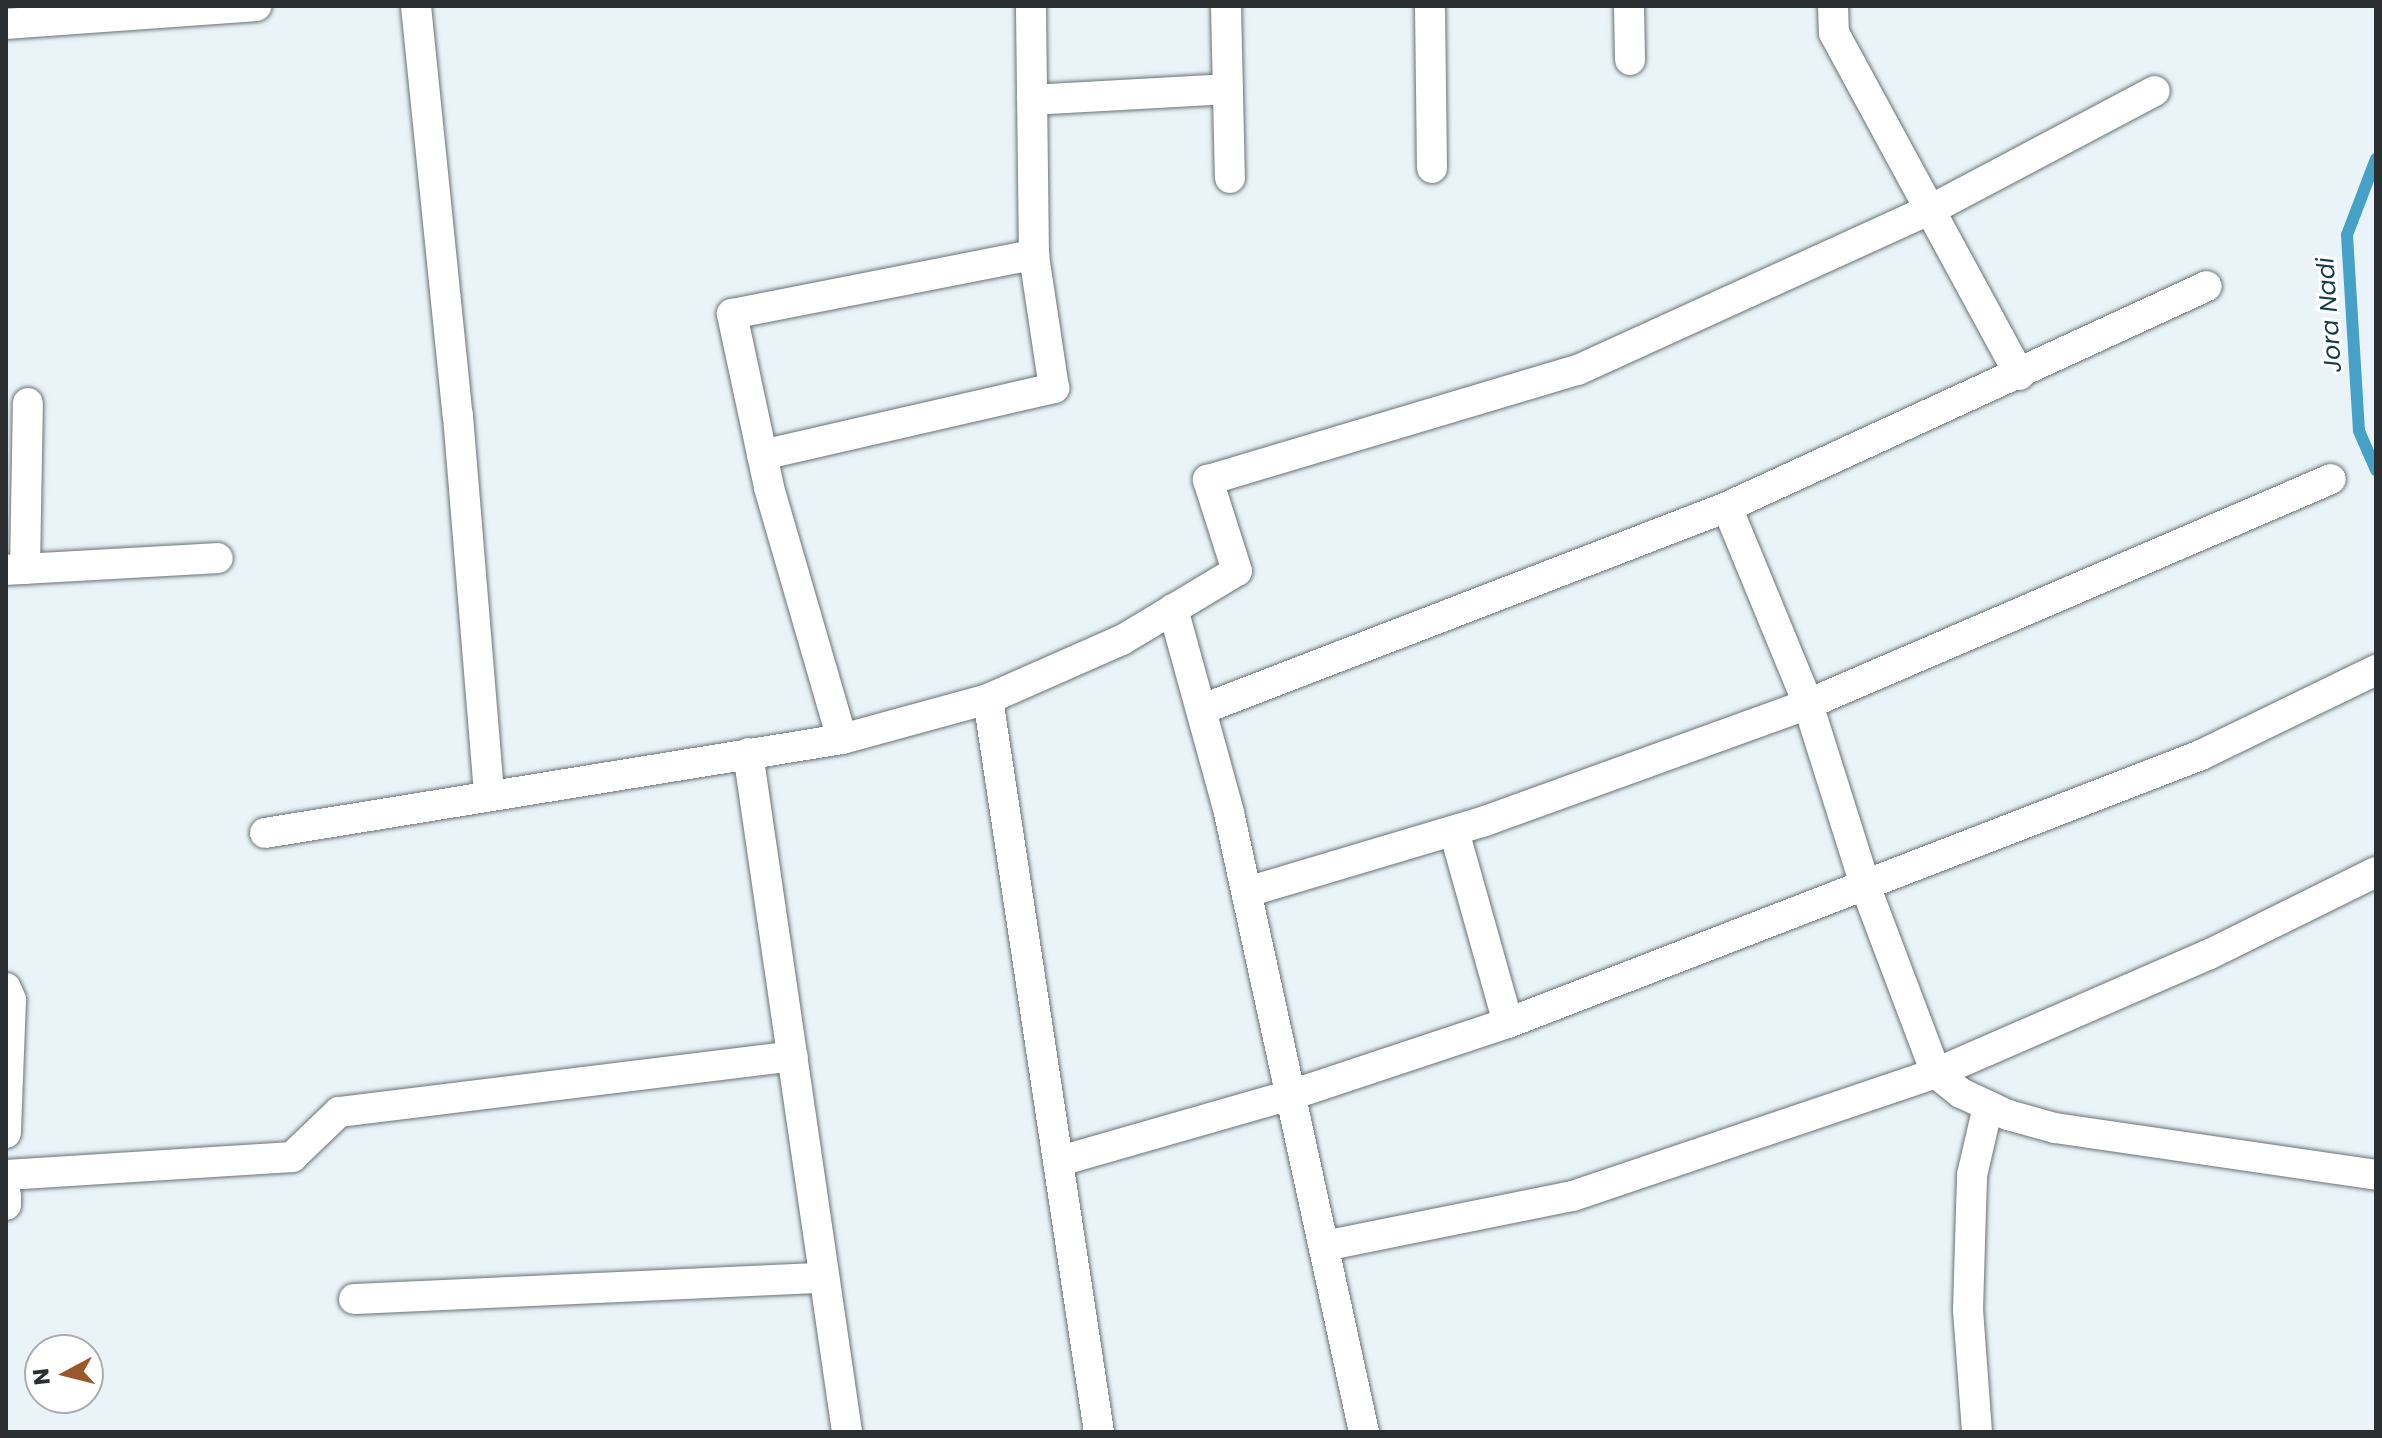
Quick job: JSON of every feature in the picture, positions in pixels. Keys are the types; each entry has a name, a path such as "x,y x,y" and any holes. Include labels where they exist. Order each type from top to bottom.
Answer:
{"street":[{"path":"6,24 256,6"},
{"path":"416,6 458,416 489,794"},
{"path":"762,455 1054,388 1034,255 1031,6"},
{"path":"1226,6 1230,178"},
{"path":"1430,6 1432,168"},
{"path":"1629,6 1630,60"},
{"path":"1833,6 1834,33 2020,375"},
{"path":"1032,100 1228,89"},
{"path":"265,833 489,794 842,739 988,699 1122,640 1237,571 1208,480 1578,370 1932,209 2155,91"},
{"path":"842,739 762,455 732,314 1034,255"},
{"path":"1203,709 1727,507 2020,375 2207,286"},
{"path":"28,403 15,570 218,558"},
{"path":"1247,892 1454,831 1808,704 2331,479"},
{"path":"1727,507 1808,704 1866,888 1936,1073 1961,1093 1988,1106 2055,1128 2376,1175"},
{"path":"1173,609 1203,709 1294,1094 1364,1432"},
{"path":"1060,1161 1294,1094 1508,1023 1866,888 2201,755 2376,670"},
{"path":"988,699 1099,1432"},
{"path":"748,753 847,1432"},
{"path":"1454,831 1508,1023"},
{"path":"1324,1246 1573,1196 1936,1073 2208,955 2376,872"},
{"path":"6,988 11,1000 6,1133"},
{"path":"6,1175 292,1157 339,1112 793,1056"},
{"path":"1977,1432 1968,1310 1972,1175 1988,1106"},
{"path":"6,1195 6,1205"},
{"path":"354,1299 824,1278"}],"waterway":[{"name":"Jora Nadi","path":"2376,159 2347,235 2359,431 2376,470"}]}
